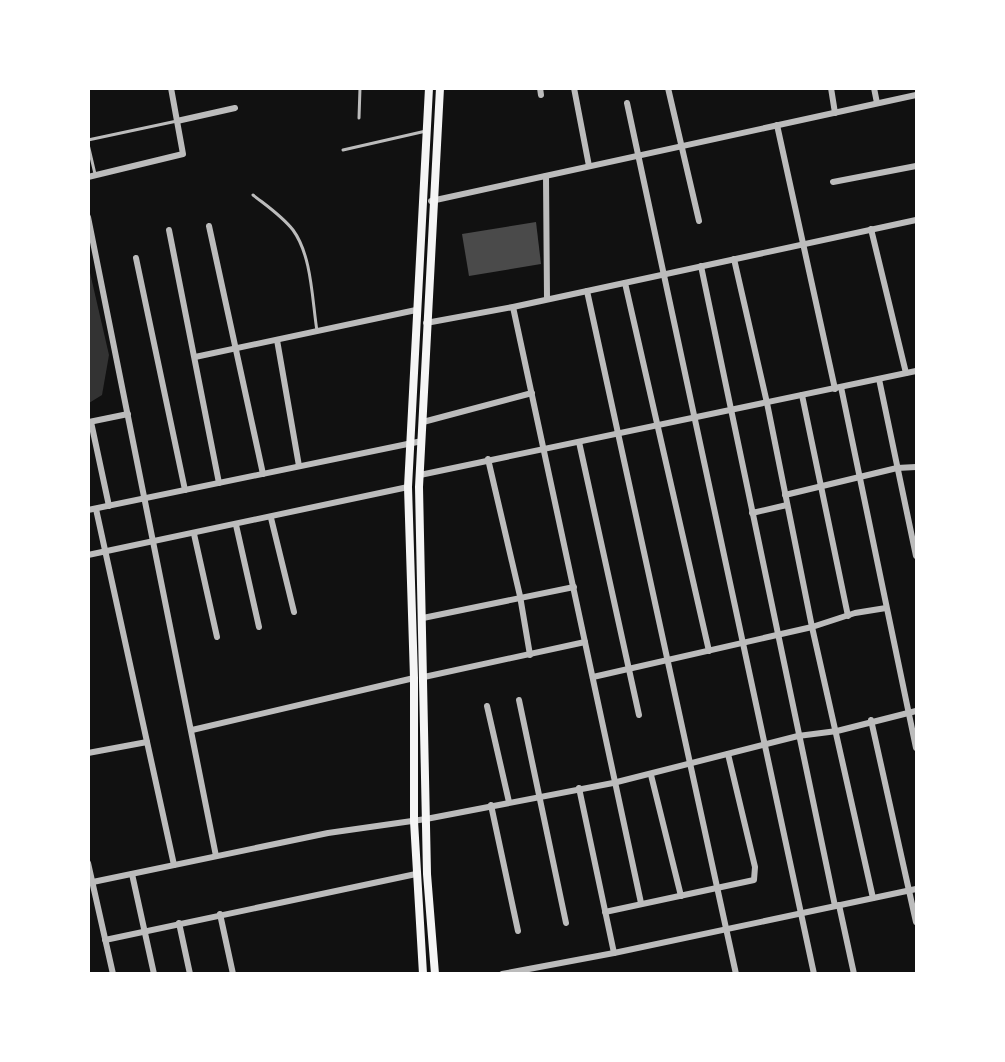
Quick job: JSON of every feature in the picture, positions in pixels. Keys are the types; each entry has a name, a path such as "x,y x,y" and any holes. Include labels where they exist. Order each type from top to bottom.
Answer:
{"main road":[{"path":"423,974 414,821 414,678 408,487 429,88"},
{"path":"435,974 426,819 420,475 426,323 440,88"}],"street":[{"path":"92,176 183,154 171,88"},
{"path":"574,88 589,166"},
{"path":"668,88 699,221"},
{"path":"831,88 835,113"},
{"path":"874,88 877,103"},
{"path":"422,203 916,95"},
{"path":"627,103 745,643 814,974"},
{"path":"177,121 235,108"},
{"path":"777,125 802,244 859,478 916,748"},
{"path":"833,182 916,166"},
{"path":"546,176 548,298"},
{"path":"88,217 216,856"},
{"path":"426,323 513,307 916,220"},
{"path":"209,226 263,474"},
{"path":"871,229 906,373"},
{"path":"169,230 219,483"},
{"path":"136,258 185,490"},
{"path":"734,259 767,402 812,627 873,898"},
{"path":"701,266 798,736 854,974"},
{"path":"625,283 709,651"},
{"path":"587,291 736,974"},
{"path":"513,307 593,677 613,783 641,903"},
{"path":"195,357 416,310"},
{"path":"277,340 299,466"},
{"path":"420,475 916,371"},
{"path":"879,379 916,556"},
{"path":"423,422 532,393"},
{"path":"802,395 848,616"},
{"path":"109,506 90,422 128,414"},
{"path":"88,510 422,441"},
{"path":"579,442 639,715"},
{"path":"488,459 520,596 530,655"},
{"path":"785,495 897,468 916,467"},
{"path":"88,555 272,518 408,487"},
{"path":"752,513 787,505"},
{"path":"96,509 174,865"},
{"path":"272,518 294,612"},
{"path":"236,525 259,627"},
{"path":"194,534 217,637"},
{"path":"423,618 520,596 573,587"},
{"path":"593,677 778,636 886,608"},
{"path":"424,677 585,642"},
{"path":"192,730 414,678"},
{"path":"519,700 566,923"},
{"path":"487,706 509,802"},
{"path":"90,883 328,832 426,819 613,783 798,736 837,731 871,720 916,711"},
{"path":"871,720 913,890 916,921"},
{"path":"88,753 147,742"},
{"path":"605,912 754,880 756,874 728,754"},
{"path":"651,775 681,896"},
{"path":"579,788 614,953"},
{"path":"491,805 518,931"},
{"path":"88,863 90,883 112,974"},
{"path":"132,874 154,974"},
{"path":"105,940 416,874"},
{"path":"502,974 614,953 913,890"},
{"path":"220,914 233,974"},
{"path":"179,923 190,974"}],"lane":[{"path":"359,118 360,88"},
{"path":"92,176 88,142 177,121"},
{"path":"343,150 426,131"},
{"path":"253,195 280,215 298,239 309,275 317,331"}],"shaded area":[{"path":"88,264 109,355 102,395 89,403"}],"building":[{"path":"536,222 541,264 469,276 462,234"}]}
